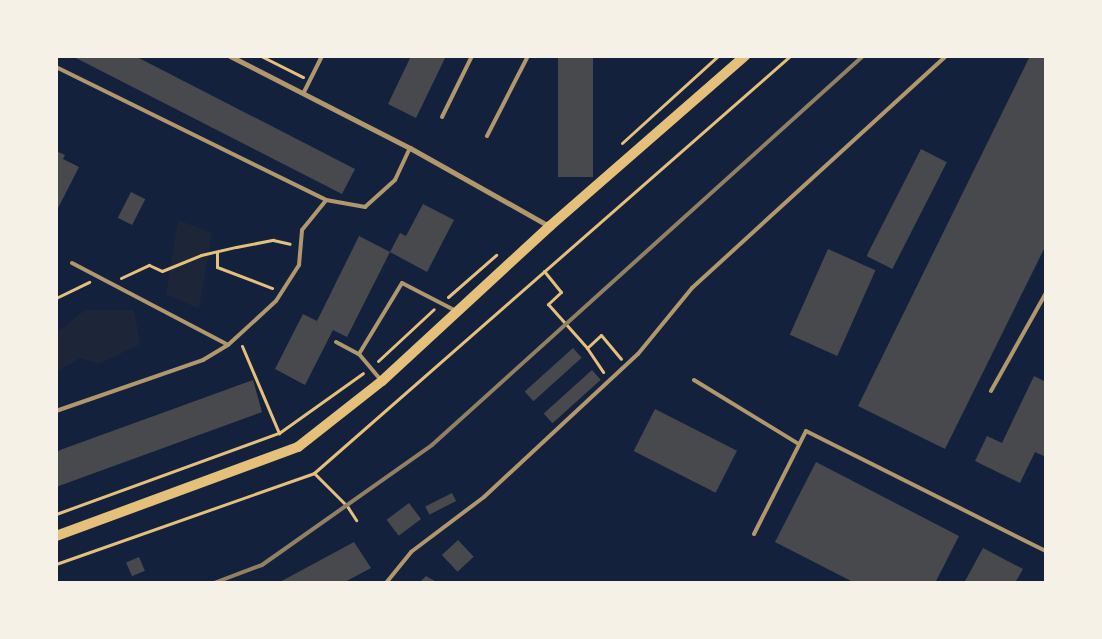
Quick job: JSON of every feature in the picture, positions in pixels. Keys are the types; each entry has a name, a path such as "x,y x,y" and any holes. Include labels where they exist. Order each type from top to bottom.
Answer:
{"main road":[{"path":"56,536 298,447 382,381 550,226 745,56"}],"street":[{"path":"230,56 304,92 410,148 550,226"}],"lane":[{"path":"304,92 322,56"},
{"path":"442,117 472,56"},
{"path":"487,136 528,56"},
{"path":"386,583 412,552 484,497 609,381 626,365 692,288 946,56"},
{"path":"56,67 326,200 365,207 395,180 410,148"},
{"path":"56,411 204,360 228,345 282,292 299,265 302,230 326,200"},
{"path":"72,262 228,345"},
{"path":"359,354 402,282 456,311"},
{"path":"991,392 1046,293"},
{"path":"336,342 359,354 382,381"},
{"path":"694,380 799,444"},
{"path":"754,534 806,431 1046,551"}],"path":[{"path":"261,56 310,81"},
{"path":"617,148 718,56"},
{"path":"110,283 149,265 162,271 217,252 273,240 301,246"},
{"path":"56,514 279,433 371,368 500,251"},
{"path":"217,252 217,267 282,292"},
{"path":"544,271 561,292 548,304 588,348 609,381"},
{"path":"56,298 98,277"},
{"path":"588,348 602,336 626,365"},
{"path":"236,337 248,357 279,433"},
{"path":"314,473 347,506 356,520"}],"shaded area":[{"path":"178,220 212,233 199,309 166,294"},
{"path":"85,310 134,310 140,344 99,364 80,358 56,372 56,333"}],"building":[{"path":"72,56 135,56 355,169 342,194"},
{"path":"411,56 446,56 416,118 388,104"},
{"path":"558,56 593,56 593,177 558,177"},
{"path":"1030,56 1046,57 1046,245 945,449 858,406"},
{"path":"921,149 947,162 892,269 867,256"},
{"path":"56,151 65,155 63,159 79,167 56,212"},
{"path":"131,192 145,199 132,225 118,218"},
{"path":"423,204 454,220 427,272 390,252 400,233 406,236"},
{"path":"359,236 390,252 347,337 333,330 305,385 275,369 303,314 317,321"},
{"path":"828,249 876,270 837,356 790,335"},
{"path":"573,348 582,358 533,401 525,391"},
{"path":"592,370 601,380 552,423 544,413"},
{"path":"1034,376 1046,382 1046,457 1035,452 1020,483 975,461 987,436 1002,443"},
{"path":"253,380 262,412 56,487 56,454 60,450"},
{"path":"655,409 737,451 716,493 634,451"},
{"path":"816,462 959,536 935,583 855,583 775,542"},
{"path":"452,493 456,501 429,515 425,507"},
{"path":"409,503 421,519 399,536 387,520"},
{"path":"458,540 474,557 458,572 442,555"},
{"path":"354,542 371,568 343,583 278,583"},
{"path":"983,548 1023,569 1015,583 964,583"},
{"path":"139,557 145,571 132,576 126,562"},
{"path":"426,576 438,583 419,583"}],"railway":[{"path":"214,583 262,565 432,445 863,56"}]}
